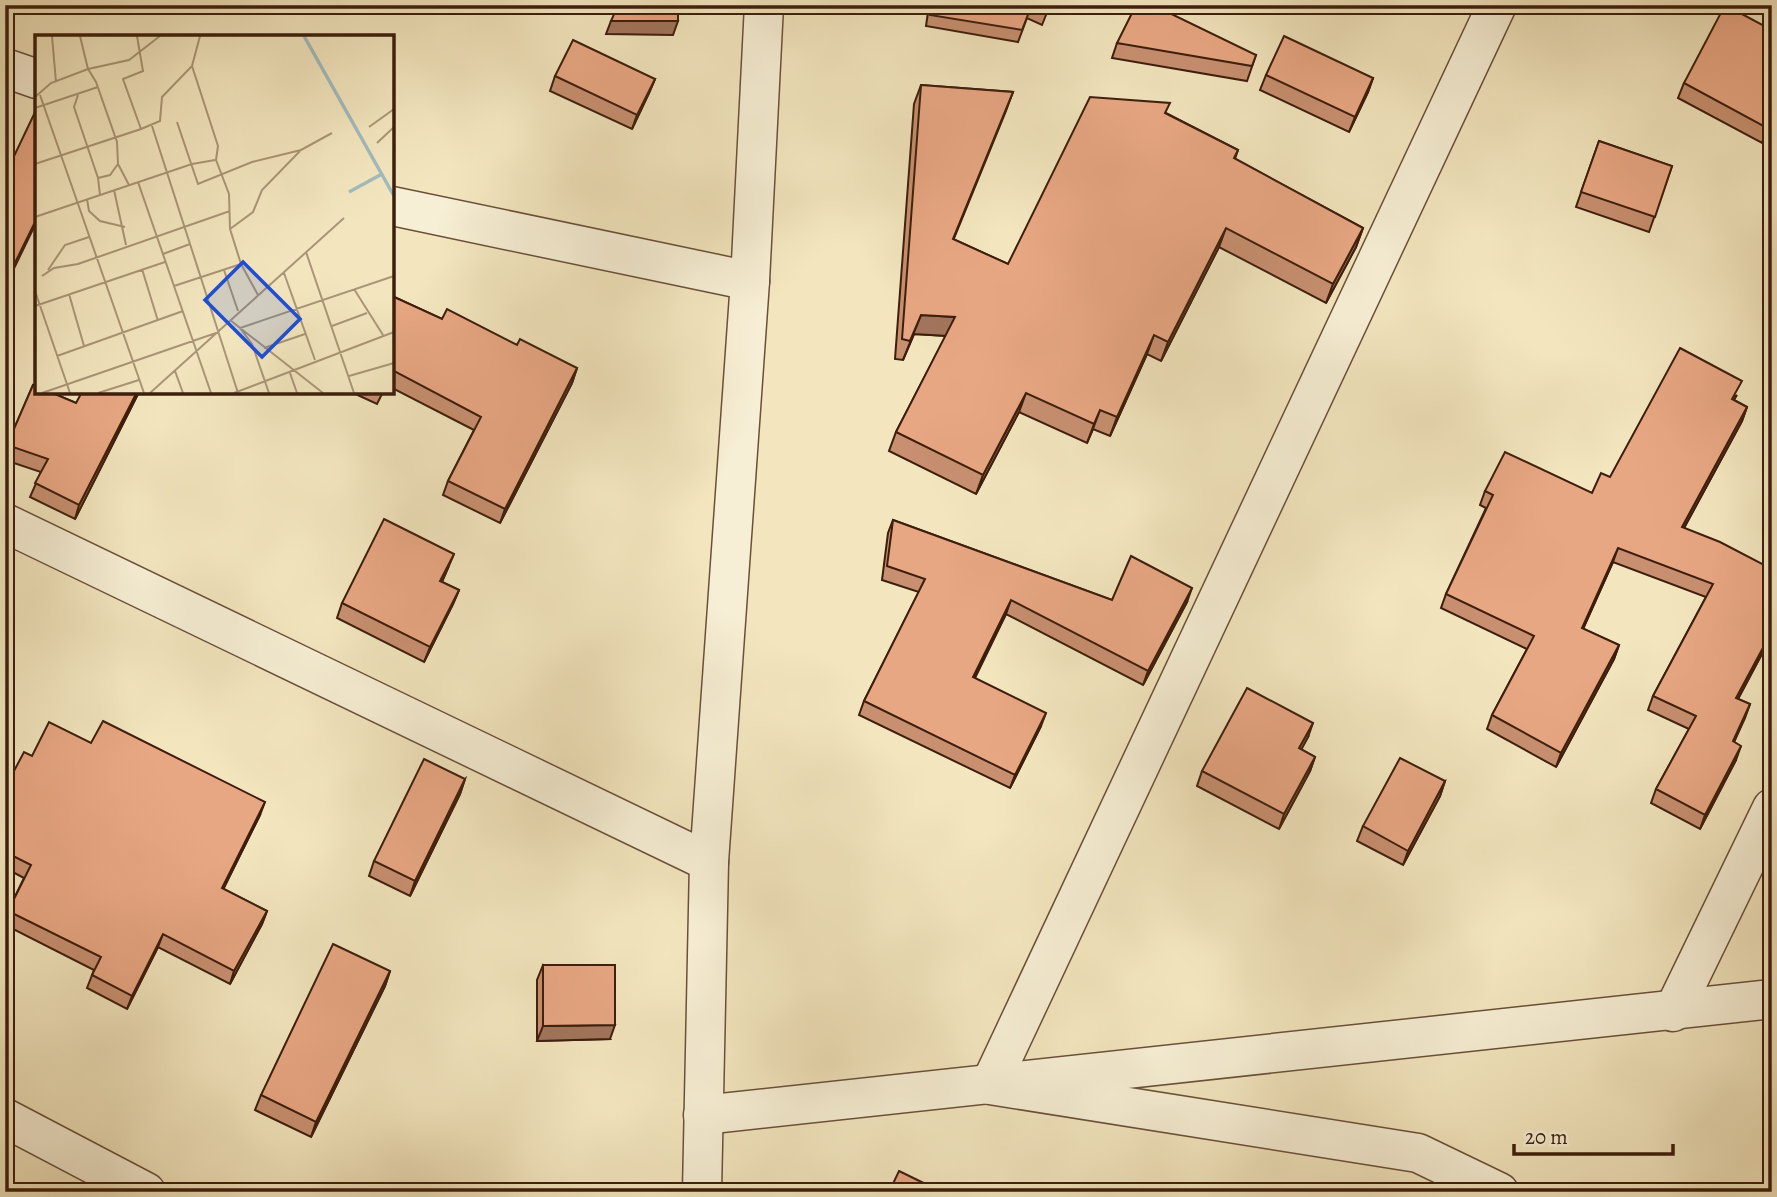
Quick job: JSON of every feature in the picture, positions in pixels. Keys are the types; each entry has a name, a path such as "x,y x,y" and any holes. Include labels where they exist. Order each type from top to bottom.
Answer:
{"street":[{"path":"702,1192 709,862 751,281 764,5"},
{"path":"990,1085 1497,5"},
{"path":"5,68 35,78"},
{"path":"394,206 751,281"},
{"path":"5,523 709,862"},
{"path":"1672,1012 1772,808"},
{"path":"703,1115 1672,1012 1772,999"},
{"path":"990,1085 1418,1153 1499,1192"},
{"path":"5,1118 146,1192"}],"building":[{"path":"618,5 678,5 678,21 611,21"},
{"path":"931,5 1049,5 1046,13 1031,7 1022,30 930,15"},
{"path":"1136,5 1153,5 1256,55 1252,66 1117,43"},
{"path":"1725,5 1772,30 1772,119 1767,128 1684,83"},
{"path":"1284,36 1373,78 1355,117 1266,75"},
{"path":"573,40 655,79 637,115 555,76"},
{"path":"921,85 1013,92 953,239 1008,264 1090,97 1170,103 1165,113 1238,150 1234,158 1363,228 1333,284 1226,228 1168,342 1154,335 1117,417 1100,410 1094,424 1026,393 983,475 896,432 955,317 921,315 910,341 902,339"},
{"path":"35,112 35,222 6,281 5,281 5,175"},
{"path":"1599,141 1672,166 1655,217 1581,192"},
{"path":"394,297 442,319 447,309 517,345 520,339 577,368 505,509 448,481 481,417 394,371"},
{"path":"1680,348 1742,381 1732,399 1747,407 1682,527 1720,542 1772,569 1772,631 1736,698 1750,704 1733,741 1741,746 1705,815 1656,789 1696,716 1653,696 1713,584 1618,548 1582,628 1619,645 1561,753 1492,715 1534,636 1446,594 1493,495 1485,491 1505,452 1592,493 1601,473 1610,477"},
{"path":"33,385 35,394 55,394 76,403 81,394 136,394 79,505 35,483 48,459 7,445"},
{"path":"384,519 454,554 440,581 459,590 430,647 342,603"},
{"path":"893,520 1112,600 1131,556 1192,588 1148,671 1011,600 973,677 1046,713 1015,775 864,701 925,579 887,566"},
{"path":"1247,688 1313,723 1299,748 1315,757 1284,814 1202,771"},
{"path":"103,721 265,802 222,888 267,911 234,971 163,934 132,996 92,975 101,957 8,911 31,865 5,852 5,788 24,752 32,756 49,722 91,743"},
{"path":"5,749 13,753 5,769"},
{"path":"1400,758 1445,781 1408,851 1363,826"},
{"path":"424,759 465,779 415,881 374,861"},
{"path":"333,944 390,971 316,1122 261,1095"},
{"path":"543,965 615,965 615,1025 543,1026"},
{"path":"899,1171 942,1192 889,1192"}]}
